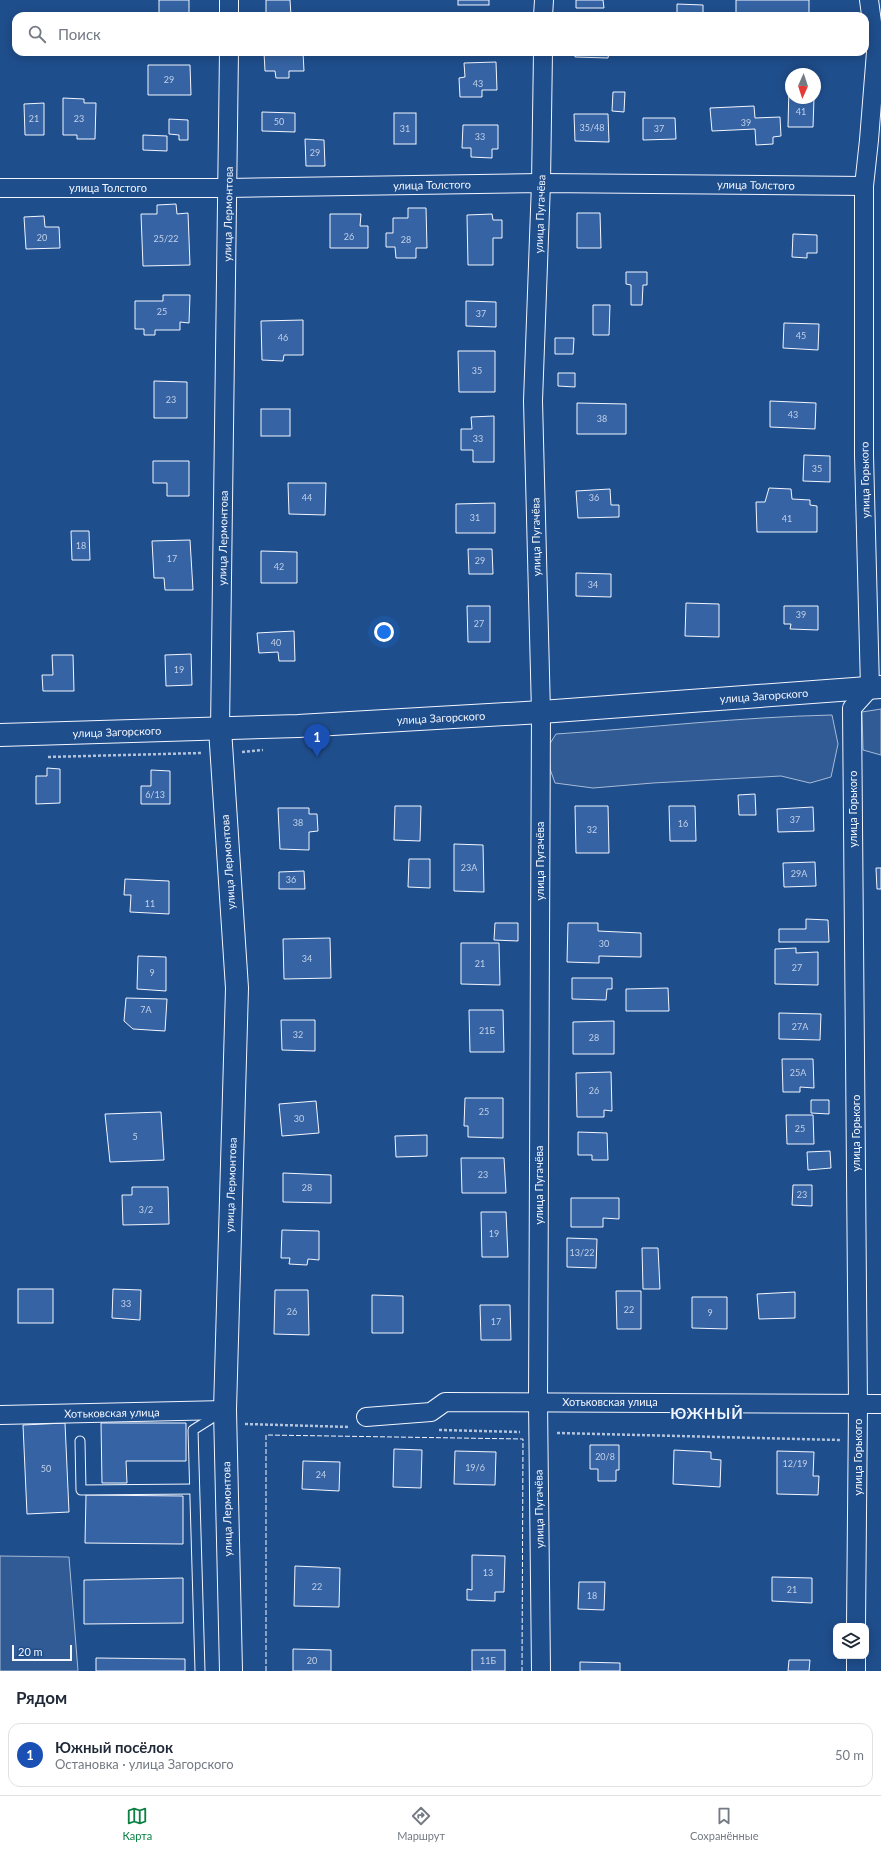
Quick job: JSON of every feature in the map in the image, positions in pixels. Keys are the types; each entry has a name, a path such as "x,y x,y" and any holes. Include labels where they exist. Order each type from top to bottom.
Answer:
{"street":[{"path":"229,0 229,12"},
{"path":"543,12 544,0"},
{"name":"улица Горького","path":"856,1623 858,1404 852,708 876,687 864,456 864,186 870,140 876,52 869,0"},
{"name":"улица Лермонтова","path":"229,56 220,729 237,988 225,1410 231,1671"},
{"name":"улица Пугачёва","path":"541,1671 538,1401 541,712 533,401 541,183 543,56"},
{"name":"улица Толстого","path":"0,188 228,188 541,183 864,186"},
{"name":"улица Загорского","path":"0,736 220,729 541,712 876,687"},
{"name":"Хотьковская улица","path":"366,1417 431,1412 445,1402 538,1401 881,1404"},
{"name":"Хотьковская улица","path":"0,1415 225,1410"},
{"path":"856,1659 856,1671"}],"lane":[{"path":"200,1671 193,1430 225,1410"},
{"path":"80,1441 81,1490 194,1489"}],"path":[{"path":"538,1433 858,1440"}],"shaded area":[{"path":"881,709 881,755 863,750 862,712"},
{"path":"832,715 838,744 831,777 810,783 781,776 593,788 555,783 550,769 549,745 556,734 728,720"},
{"path":"0,1556 69,1557 78,1671 0,1671"}],"building":[{"path":"159,0 189,0 189,12 159,12"},
{"path":"266,0 290,0 291,12 266,12"},
{"path":"458,0 489,0 489,5 458,5"},
{"path":"576,0 603,0 604,8 576,8"},
{"path":"736,0 809,0 809,12 736,12"},
{"path":"677,4 703,5 703,12 677,12"},
{"path":"264,56 303,56 304,71 289,71 289,78 276,78 275,71 265,71"},
{"path":"575,56 608,56 608,58"},
{"path":"496,62 497,90 482,90 482,97 460,97 459,78 465,77 464,63"},
{"path":"148,65 190,65 191,95 148,95"},
{"path":"613,92 625,92 624,112 612,111"},
{"path":"63,98 84,99 84,103 96,103 95,139 77,139 77,135 63,135"},
{"path":"44,103 44,135 25,135 24,104"},
{"path":"789,104 814,104 813,127 788,127"},
{"path":"754,106 755,118 780,117 781,136 773,137 773,144 756,145 755,129 712,131 710,108"},
{"path":"262,112 295,113 295,132 262,131"},
{"path":"394,113 416,113 416,144 394,144"},
{"path":"574,114 608,114 609,142 575,141"},
{"path":"643,118 675,118 676,139 643,140"},
{"path":"169,119 188,120 188,140 179,140 179,135 169,134"},
{"path":"463,125 498,125 498,149 492,149 492,158 471,157 471,148 462,148"},
{"path":"143,135 167,136 167,151 143,150"},
{"path":"305,139 324,140 325,166 306,166"},
{"path":"176,204 177,214 188,213 190,265 143,266 141,214 157,214 157,205"},
{"path":"408,208 426,208 427,248 416,248 416,258 396,258 395,247 386,247 386,233 393,233 393,218 408,218"},
{"path":"577,213 600,213 601,248 577,248"},
{"path":"330,214 361,214 360,226 368,226 368,248 330,248"},
{"path":"492,214 493,220 502,220 502,238 493,238 493,265 468,265 467,215"},
{"path":"44,216 45,227 59,227 60,248 26,249 24,217"},
{"path":"793,234 817,235 817,253 807,253 807,258 792,257"},
{"path":"626,272 647,272 647,285 643,285 642,305 631,305 631,285 626,284"},
{"path":"163,295 190,295 189,323 180,322 180,330 155,330 155,335 144,335 144,329 135,329 135,301 163,301"},
{"path":"466,301 496,302 496,327 466,326"},
{"path":"593,305 610,305 609,335 593,335"},
{"path":"303,320 303,355 284,355 283,361 262,360 261,321"},
{"path":"784,323 819,324 818,350 783,348"},
{"path":"555,338 574,338 573,354 555,354"},
{"path":"458,351 495,351 495,392 459,392"},
{"path":"558,373 575,373 575,387 558,386"},
{"path":"154,381 187,382 187,418 154,418"},
{"path":"770,401 816,403 815,429 770,427"},
{"path":"577,403 626,404 626,434 577,434"},
{"path":"261,409 290,409 290,436 261,436"},
{"path":"494,416 494,462 473,462 473,450 461,450 461,429 472,429 471,417"},
{"path":"804,455 830,456 830,482 803,481"},
{"path":"153,461 189,461 189,496 167,496 167,483 153,483"},
{"path":"288,483 326,483 325,515 289,514"},
{"path":"769,488 791,489 792,499 810,500 810,505 817,506 817,532 757,532 756,502 765,502"},
{"path":"610,489 611,505 619,505 619,517 578,518 576,491"},
{"path":"495,503 495,533 456,533 456,504"},
{"path":"71,531 89,531 90,560 72,560"},
{"path":"190,540 193,590 165,590 164,578 154,578 152,541"},
{"path":"468,549 492,549 493,574 469,574"},
{"path":"261,551 297,552 297,583 261,583"},
{"path":"576,573 611,574 611,597 576,596"},
{"path":"686,603 719,604 719,637 685,636"},
{"path":"467,606 490,606 490,642 468,642"},
{"path":"784,606 818,606 818,630 790,629 791,624 784,624"},
{"path":"294,631 295,661 279,661 278,652 259,653 257,633"},
{"path":"191,654 192,685 166,686 165,655"},
{"path":"52,655 73,655 74,691 43,691 42,675 53,675"},
{"path":"47,768 60,769 60,803 36,804 36,776 47,776"},
{"path":"151,770 170,771 170,804 141,804 141,786 151,786"},
{"path":"755,794 756,815 739,815 738,795"},
{"path":"395,806 421,806 420,841 394,840"},
{"path":"575,806 608,806 609,853 576,853"},
{"path":"669,806 695,806 696,841 670,841"},
{"path":"813,807 814,831 778,832 777,809"},
{"path":"278,808 309,808 309,814 317,814 318,831 309,832 309,850 280,849"},
{"path":"454,844 483,845 484,892 454,891"},
{"path":"409,859 430,859 430,888 408,887"},
{"path":"815,862 816,886 784,887 783,863"},
{"path":"876,868 881,868 881,889 877,889"},
{"path":"304,871 305,889 279,889 279,872"},
{"path":"125,879 169,881 169,914 130,912 131,895 124,895"},
{"path":"806,919 828,920 829,942 779,942 779,929 806,929"},
{"path":"495,923 518,923 518,941 494,940"},
{"path":"568,923 598,923 598,931 641,933 641,957 599,956 599,963 567,962"},
{"path":"330,938 331,978 284,979 283,939"},
{"path":"461,943 499,943 500,985 461,984"},
{"path":"796,948 796,953 818,952 818,985 775,984 775,949"},
{"path":"138,956 166,957 166,991 137,989"},
{"path":"572,978 612,978 612,989 607,989 606,1000 572,999"},
{"path":"668,988 669,1011 626,1011 626,989"},
{"path":"126,998 167,999 165,1031 133,1029 124,1021"},
{"path":"469,1010 503,1010 504,1052 470,1052"},
{"path":"779,1013 821,1014 820,1040 779,1039"},
{"path":"281,1020 315,1020 315,1051 282,1050"},
{"path":"614,1021 614,1054 573,1054 573,1022"},
{"path":"782,1059 813,1059 814,1088 800,1087 800,1092 783,1092"},
{"path":"611,1072 612,1111 604,1110 604,1117 577,1117 576,1073"},
{"path":"465,1098 503,1098 503,1138 468,1137 468,1126 464,1126"},
{"path":"811,1100 829,1100 829,1114 811,1113"},
{"path":"316,1101 319,1133 282,1136 279,1104"},
{"path":"161,1112 164,1160 110,1162 105,1114"},
{"path":"786,1115 813,1115 814,1144 787,1144"},
{"path":"578,1132 607,1133 608,1160 592,1160 592,1155 578,1155"},
{"path":"427,1135 427,1156 396,1157 395,1136"},
{"path":"830,1151 831,1168 808,1170 807,1152"},
{"path":"461,1158 504,1158 506,1193 462,1193"},
{"path":"283,1173 331,1175 331,1203 283,1202"},
{"path":"793,1185 812,1185 812,1206 792,1205"},
{"path":"132,1187 168,1187 169,1224 123,1225 122,1195 132,1195"},
{"path":"571,1198 619,1198 619,1219 603,1218 603,1227 571,1227"},
{"path":"481,1212 506,1212 508,1257 482,1257"},
{"path":"282,1230 319,1231 319,1260 308,1259 307,1265 289,1264 290,1258 281,1258"},
{"path":"567,1238 597,1239 596,1268 567,1267"},
{"path":"642,1248 658,1248 660,1289 643,1289"},
{"path":"18,1289 53,1289 53,1323 18,1323"},
{"path":"113,1289 141,1290 140,1320 112,1318"},
{"path":"275,1290 308,1290 309,1335 274,1334"},
{"path":"616,1291 641,1291 641,1329 617,1329"},
{"path":"795,1292 795,1318 759,1319 757,1294"},
{"path":"372,1295 403,1296 403,1333 372,1333"},
{"path":"692,1297 727,1297 727,1329 692,1328"},
{"path":"480,1305 510,1305 511,1340 481,1340"},
{"path":"65,1423 69,1512 27,1514 23,1425"},
{"path":"101,1423 186,1423 186,1461 126,1461 127,1483 102,1483"},
{"path":"590,1445 619,1445 619,1470 616,1470 616,1481 598,1481 598,1469 590,1469"},
{"path":"394,1449 422,1450 421,1488 393,1487"},
{"path":"674,1450 711,1452 711,1459 721,1460 720,1487 673,1484"},
{"path":"455,1451 496,1452 495,1485 454,1484"},
{"path":"777,1451 814,1452 813,1476 819,1476 818,1495 777,1494"},
{"path":"303,1461 340,1462 339,1491 302,1489"},
{"path":"86,1495 183,1496 183,1544 85,1543"},
{"path":"472,1555 505,1556 504,1592 495,1592 495,1601 467,1600 467,1589 472,1590"},
{"path":"295,1566 340,1568 339,1607 294,1606"},
{"path":"772,1577 812,1578 812,1603 772,1601"},
{"path":"183,1578 183,1623 84,1624 84,1580"},
{"path":"579,1582 605,1582 604,1610 578,1609"},
{"path":"293,1649 331,1650 331,1671 293,1671"},
{"path":"472,1650 505,1650 505,1671 472,1671"},
{"path":"96,1658 185,1659 185,1671 96,1671"},
{"path":"789,1660 810,1660 809,1671 788,1671"},
{"path":"580,1662 620,1663 620,1671 580,1671"}],"fence":[{"path":"266,1671 266,1435 523,1439 522,1671"}],"place":[{"name":"Южный посёлок","path":"317,757"}],"district":[{"name":"ЮЖНЫЙ","path":"707,1414"}]}
